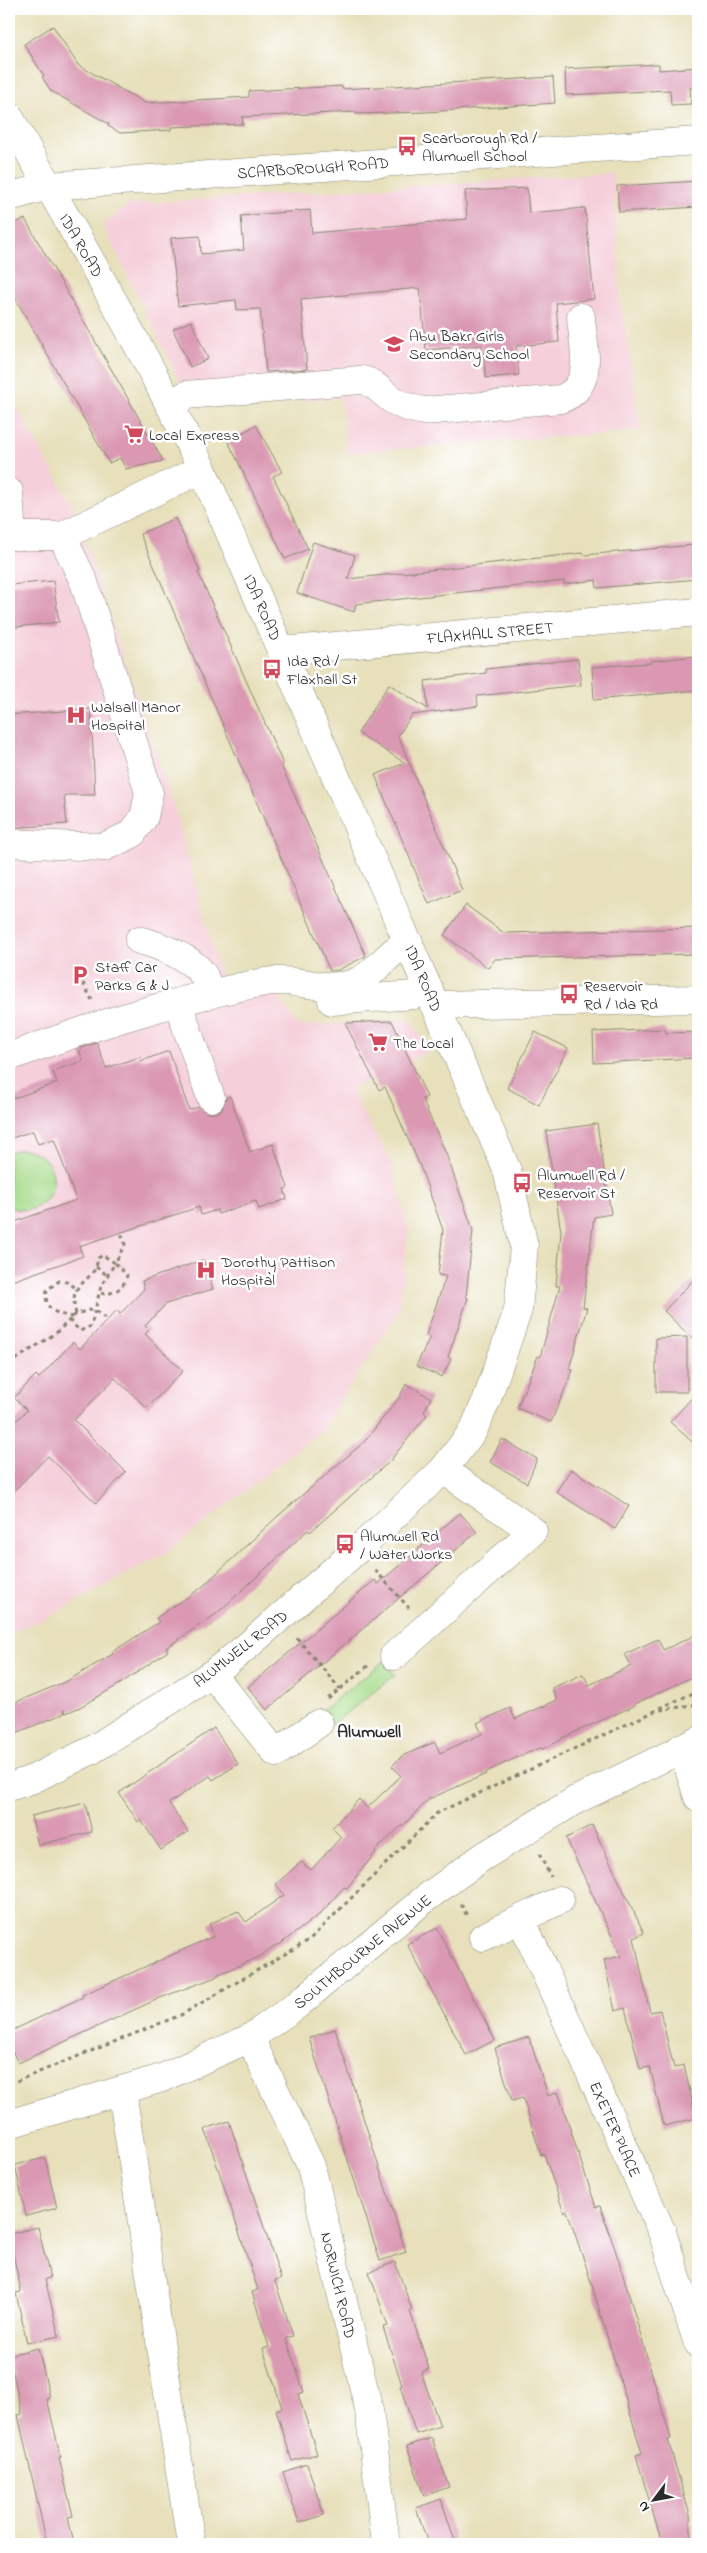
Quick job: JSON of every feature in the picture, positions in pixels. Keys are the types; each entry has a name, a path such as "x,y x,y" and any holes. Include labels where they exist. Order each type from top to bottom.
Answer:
{"street":[{"name":"IDA ROAD","path":"9,116 170,404 202,469 507,1170"},
{"name":"SCARBOROUGH ROAD","path":"9,197 48,186 698,141"},
{"path":"170,404 186,396 360,380 369,381 393,401 409,408 424,411 561,399 572,395 580,388 584,378 581,317"},
{"path":"9,492 10,536 62,536 202,469"},
{"path":"9,843 104,847 132,834 144,817 149,792 84,582 62,536"},
{"name":"FLAXHALL STREET","path":"282,651 698,612"},
{"path":"9,1057 88,1028 209,994 286,980 331,986 352,984 370,975 396,948 409,942"},
{"path":"137,948 149,956 174,966 195,980 209,994"},
{"path":"256,984 284,995 312,1002 414,995 432,997 698,999"},
{"path":"178,1003 211,1098"},
{"name":"ALUMWELL ROAD","path":"9,1787 32,1779 92,1750 212,1674 280,1618 357,1550 443,1470 473,1431 488,1399 518,1310 524,1246 507,1170"},
{"path":"394,1656 533,1531 443,1470"},
{"path":"212,1674 276,1753 281,1752 319,1723"},
{"path":"690,1744 698,1797"},
{"name":"SOUTHBOURNE AVENUE","path":"9,2124 162,2078 250,2038 297,2005 426,1898 525,1829 576,1800 690,1744"},
{"path":"476,1929 521,1919 560,1900"},
{"name":"EXETER PLACE","path":"521,1919 662,2232 698,2344"},
{"name":"NORWICH ROAD","path":"250,2038 310,2166 369,2410 386,2544"},
{"path":"122,2091 191,2544"}],"path":[{"path":"70,1320 80,1331 86,1330 91,1326 93,1310 101,1286 125,1244 120,1231"},
{"path":"9,1364 56,1334 75,1315 74,1294 76,1288 96,1267 98,1258 103,1255 127,1276 126,1281 114,1293 108,1295 100,1293"},
{"path":"96,1267 107,1275"},
{"path":"76,1288 67,1282 59,1281 47,1290 48,1306 53,1312 75,1315 93,1310 108,1320"},
{"path":"357,1550 426,1627"},
{"path":"280,1618 340,1689"},
{"path":"319,1723 315,1710 379,1657 394,1656"},
{"path":"9,2084 181,2015 241,1981 310,1940 437,1813 698,1691"},
{"path":"655,1711 698,1704"},
{"path":"525,1829 563,1899 560,1900"},
{"path":"458,1896 476,1929"}],"shaded area":[{"name":"Abu Bakr Girls Secondary School","path":"613,173 621,305 640,431 346,453 341,398 192,407 103,225 129,204"},
{"name":"Dorothy Pattison Hospital","path":"9,393 71,504 176,812 221,979 262,972 298,1026 409,1020 431,1050 350,1090 392,1163 408,1229 399,1311 321,1431 169,1551 43,1620 9,1633"}],"green space":[{"path":"22,1149 38,1154 48,1164 53,1175 52,1187 47,1198 38,1207 25,1210 9,1207 9,1152"},
{"path":"384,1661 395,1675 332,1725 321,1711"}],"building":[{"path":"53,26 78,65 145,103 249,97 249,91 342,86 342,89 553,77 555,103 427,112 356,114 356,112 242,117 243,124 171,127 171,130 120,133 108,126 109,124 51,91 42,77 44,76 24,44"},
{"path":"659,64 659,70 698,67 698,87 690,88 691,104 671,105 670,90 566,95 565,69"},
{"path":"698,181 698,207 619,212 617,186"},
{"path":"527,188 529,213 585,208 594,299 556,303 559,342 516,346 519,375 486,378 482,345 426,350 420,288 301,299 307,369 266,372 260,309 237,310 236,300 178,306 171,238 200,236 201,254 244,250 241,216 310,210 312,233 467,219 465,191"},
{"path":"25,219 163,461 126,469 120,458 109,463 9,287 9,225"},
{"path":"191,321 208,359 190,367 173,329"},
{"path":"256,425 282,472 273,476 308,549 285,559 228,441"},
{"path":"175,518 200,571 198,572 283,764 281,765 366,956 338,970 330,971 140,534"},
{"path":"313,542 355,555 348,579 583,553 584,555 694,545 697,579 597,588 596,580 564,584 564,581 356,604 354,612 297,593"},
{"path":"53,581 59,622 9,628 9,585"},
{"path":"696,656 698,690 594,700 592,667 651,663 651,661"},
{"path":"578,659 581,685 477,696 478,706 412,715 398,736 462,890 429,904 375,775 405,763 358,733 389,684 428,709 425,681 486,673 486,669"},
{"path":"91,709 95,795 64,795 67,824 9,828 9,715"},
{"path":"466,905 504,933 698,928 698,954 495,959 488,968 444,935"},
{"path":"392,1021 427,1097 422,1099 447,1156 473,1230 466,1297 468,1298 448,1357 451,1359 442,1377 416,1366 430,1337 426,1335 446,1276 438,1275 443,1230 420,1166 385,1087 379,1090 345,1023"},
{"path":"665,1029 666,1033 698,1032 698,1058 594,1063 593,1032"},
{"path":"535,1032 568,1048 539,1105 507,1088"},
{"path":"97,1043 106,1068 140,1057 141,1061 169,1051 189,1110 199,1107 208,1113 216,1113 222,1109 226,1098 230,1096 250,1152 273,1144 288,1188 284,1189 287,1199 259,1209 256,1201 218,1214 217,1210 201,1215 199,1207 79,1246 83,1256 9,1282 9,1224 76,1200 54,1139 38,1144 33,1131 9,1139 9,1100 57,1083 53,1071 83,1061 79,1049"},
{"path":"597,1124 611,1214 594,1217 583,1307 587,1308 569,1369 573,1370 551,1422 517,1408 538,1356 540,1357 560,1286 556,1286 561,1232 546,1131"},
{"path":"203,1260 213,1289 166,1304 145,1326 149,1330 145,1334 183,1371 147,1408 115,1378 74,1420 126,1472 96,1503 48,1456 9,1496 9,1428 27,1410 14,1398 36,1375 39,1378 73,1342 80,1349 117,1310 120,1314 144,1289 142,1281"},
{"path":"698,1275 698,1344 664,1311"},
{"path":"687,1337 687,1392 656,1392 656,1338"},
{"path":"406,1384 431,1398 424,1412 427,1415 390,1461 353,1494 310,1532 308,1530 215,1615 166,1648 168,1651 120,1684 78,1708 66,1713 64,1709 65,1713 9,1736 9,1705 67,1681 113,1654 112,1652 159,1622 156,1618 201,1588 278,1516 364,1442 399,1398"},
{"path":"698,1391 698,1447 670,1422"},
{"path":"502,1439 537,1459 527,1483 490,1462"},
{"path":"571,1469 629,1506 615,1529 556,1492"},
{"path":"460,1513 477,1532 267,1710 248,1687 375,1580 378,1584"},
{"path":"698,1634 698,1674 634,1706 562,1738 543,1749 540,1748 518,1757 486,1772 486,1774 429,1799 375,1851 347,1888 344,1887 320,1914 279,1945 276,1945 259,1957 216,1977 160,1998 18,2063 9,2044 9,2032 83,1997 82,1995 214,1936 209,1924 238,1911 246,1922 284,1895 276,1884 301,1862 311,1870 341,1837 332,1828 359,1799 367,1808 401,1776 392,1766 402,1756 435,1742 440,1753 482,1734 477,1723 510,1708 515,1719 557,1700 552,1688 583,1674 589,1685 631,1666 625,1654 658,1639 663,1650"},
{"path":"214,1728 238,1764 213,1780 210,1776 169,1803 188,1832 161,1850 141,1820 138,1822 119,1793"},
{"path":"85,1803 92,1832 38,1845 31,1816"},
{"path":"592,1825 644,1933 634,1938 650,2012 660,2010 674,2068 684,2065 696,2118 664,2126 650,2067 640,2069 625,2008 615,2011 604,1960 621,1956 566,1838"},
{"path":"437,1928 495,2040 466,2055 407,1944"},
{"path":"335,2029 406,2252 380,2261 309,2038"},
{"path":"529,2037 548,2096 558,2092 596,2207 600,2206 620,2264 671,2439 668,2440 690,2515 692,2544 662,2544 636,2455 642,2453 587,2269 567,2211 564,2213 544,2154 541,2155 523,2098 512,2101 495,2048"},
{"path":"229,2121 281,2279 275,2281 293,2336 286,2338 304,2392 298,2394 317,2454 292,2461 276,2410 282,2408 263,2349 269,2347 252,2292 258,2290 205,2129"},
{"path":"45,2158 57,2208 26,2216 15,2165"},
{"path":"38,2227 50,2278 45,2279 59,2336 27,2343 16,2293 21,2292 9,2234"},
{"path":"395,2262 412,2310 410,2311 429,2369 421,2372 440,2426 416,2434 383,2327 388,2326 369,2272"},
{"path":"38,2348 50,2398 47,2399 61,2458 59,2458 73,2516 68,2517 74,2544 47,2544 18,2415 22,2414 9,2355"},
{"path":"432,2438 449,2487 424,2496 407,2446"},
{"path":"307,2464 324,2515 299,2523 283,2472"},
{"path":"441,2499 456,2544 428,2544 416,2508"}],"place":[{"name":"Scarborough Rd / Alumwell School","path":"407,146"},
{"name":"Abu Bakr Girls Secondary School","path":"394,344"},
{"name":"Local Express","path":"134,434"},
{"name":"Ida Rd / Flaxhall St","path":"272,669"},
{"name":"Walsall Manor Hospital","path":"76,715"},
{"name":"Staff Car Parks G & J","path":"80,975"},
{"name":"Reservoir Rd / Ida Rd","path":"569,994"},
{"name":"The Local","path":"378,1042"},
{"name":"Alumwell Rd / Reservoir St","path":"522,1183"},
{"name":"Dorothy Pattison Hospital","path":"206,1270"},
{"name":"Alumwell Rd / Water Works","path":"345,1544"}],"district":[{"name":"Alumwell","path":"369,1731"}]}
